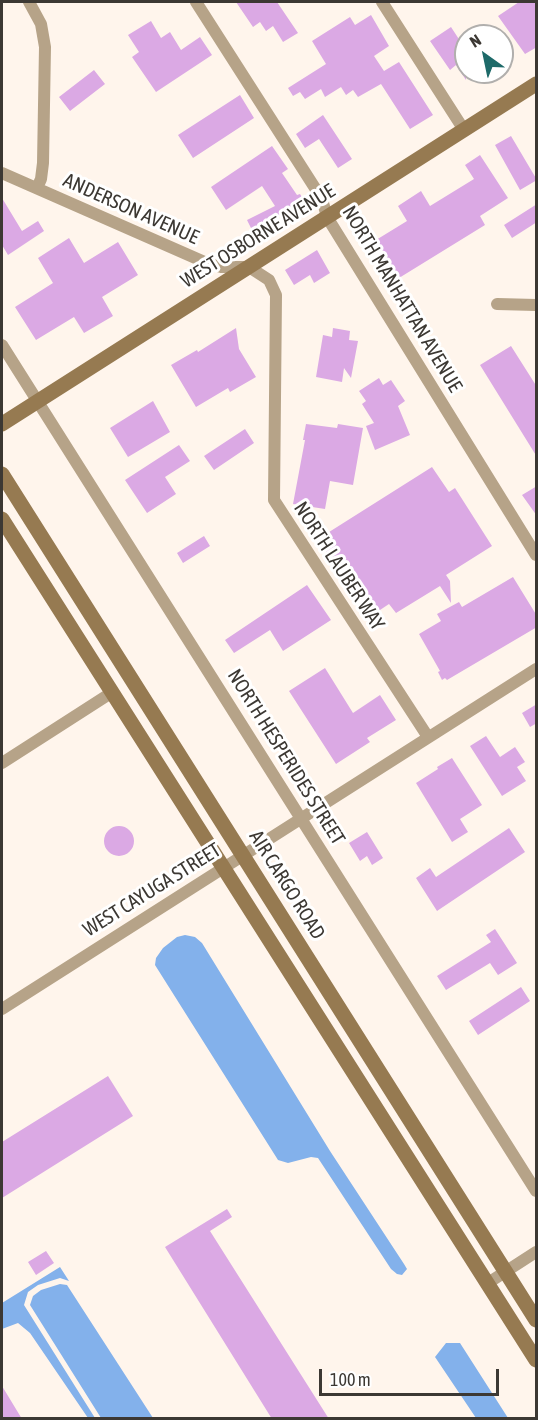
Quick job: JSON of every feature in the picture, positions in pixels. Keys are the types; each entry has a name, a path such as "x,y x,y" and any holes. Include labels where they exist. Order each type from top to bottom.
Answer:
{"street":[{"path":"30,2 41,24 45,47 43,163 37,188"},
{"name":"NORTH MANHATTAN AVENUE","path":"196,2 322,199 327,217 537,555"},
{"path":"382,2 464,130"},
{"name":"WEST OSBORNE AVENUE","path":"2,424 537,84"},
{"name":"ANDERSON AVENUE","path":"2,173 209,264 221,267 249,267"},
{"name":"NORTH LAUBER WAY","path":"249,267 269,280 276,295 274,500 428,737"},
{"path":"497,304 537,305"},
{"name":"NORTH HESPERIDES STREET","path":"2,345 537,1191"},
{"name":"AIR CARGO ROAD","path":"2,474 537,1320"},
{"path":"2,519 537,1360"},
{"name":"WEST CAYUGA STREET","path":"2,1009 537,669"},
{"path":"2,763 111,693"},
{"path":"488,1283 537,1252"}],"water":[{"path":"185,935 195,937 202,943 330,1151 404,1264 407,1269 402,1275 391,1269 318,1158 311,1157 288,1163 278,1160 155,965 156,958 163,948 177,937"},
{"path":"60,1267 69,1281 60,1278 38,1285 28,1292 24,1305 95,1418 88,1418 30,1333 18,1323 2,1329 2,1303"},
{"path":"60,1284 67,1285 153,1418 101,1418 30,1305 33,1296 41,1290"},
{"path":"446,1343 460,1343 508,1418 476,1418 435,1357"}],"building":[{"path":"236,2 277,2 298,33 283,42 273,26 266,31 260,22 253,27"},
{"path":"519,2 537,2 537,47 525,54 514,39 514,24 504,24 498,16"},
{"path":"371,15 389,46 374,56 384,71 399,62 433,115 410,129 381,84 358,97 353,90 346,95 341,87 325,97 321,89 305,99 300,92 293,96 288,88 326,64 312,41 350,17 355,25"},
{"path":"151,21 161,38 170,32 181,50 200,37 212,55 156,92 132,57 139,52 128,35"},
{"path":"451,27 454,32 454,67 450,70 430,41"},
{"path":"94,70 105,84 70,111 59,97"},
{"path":"240,95 254,118 193,158 178,135"},
{"path":"323,115 352,159 338,168 319,139 305,148 296,134"},
{"path":"511,136 537,180 520,190 495,145"},
{"path":"272,146 288,169 282,173 297,195 300,194 303,199 272,220 252,230 247,220 275,206 262,186 226,210 211,187"},
{"path":"480,155 508,198 480,216 485,225 399,278 376,240 407,221 398,206 421,191 430,206 474,179 465,165"},
{"path":"2,198 22,231 38,221 44,231 8,255 2,245"},
{"path":"537,204 537,222 512,238 504,225"},
{"path":"69,238 84,263 118,242 138,275 102,297 113,316 84,333 74,317 36,340 15,307 53,283 38,258"},
{"path":"317,250 330,273 314,283 310,275 294,285 285,270"},
{"path":"236,328 239,349 256,377 230,392 228,388 196,407 171,365 197,350 198,352"},
{"path":"333,328 350,331 349,340 358,341 351,378 344,368 342,382 316,377 323,335 332,337"},
{"path":"511,346 537,387 537,457 480,365"},
{"path":"379,378 383,385 391,380 405,401 398,406 410,435 375,450 366,426 374,423 362,404 366,401 359,391"},
{"path":"153,401 170,432 128,457 110,428"},
{"path":"306,424 337,428 338,424 363,428 353,485 330,481 325,509 293,504"},
{"path":"245,429 254,443 214,470 204,456"},
{"path":"179,445 190,461 165,477 176,494 147,513 125,480"},
{"path":"432,467 449,492 455,488 492,546 446,575 450,581 451,603 440,586 396,613 389,604 377,612 367,596 360,595 360,591 355,590 356,587 347,585 318,539"},
{"path":"537,486 537,516 522,495"},
{"path":"204,536 210,546 183,563 177,553"},
{"path":"513,577 537,616 537,627 447,680 445,678 442,680 438,672 440,671 419,634 441,621 437,614 459,602 462,607"},
{"path":"307,585 331,620 283,651 270,630 234,653 225,640"},
{"path":"325,668 353,713 380,695 396,720 367,738 370,742 336,764 289,691"},
{"path":"537,704 537,723 530,727 522,713"},
{"path":"486,736 500,757 515,747 525,762 517,767 526,781 502,796 470,746"},
{"path":"452,758 482,805 460,819 468,832 452,842 416,783"},
{"path":"119,826 130,830 134,841 130,852 119,856 108,852 104,841 108,830"},
{"path":"509,828 525,852 437,911 416,878 430,868 436,877"},
{"path":"367,832 383,858 372,865 367,856 360,861 349,843"},
{"path":"495,929 517,963 498,975 490,963 446,990 437,976 491,942 486,935"},
{"path":"521,987 530,1001 478,1035 469,1021"},
{"path":"108,1076 133,1116 2,1198 2,1142"},
{"path":"227,1209 232,1217 210,1231 329,1419 272,1419 165,1247"},
{"path":"46,1251 54,1263 36,1275 28,1262"},
{"path":"2,1386 22,1419 2,1419"}]}
